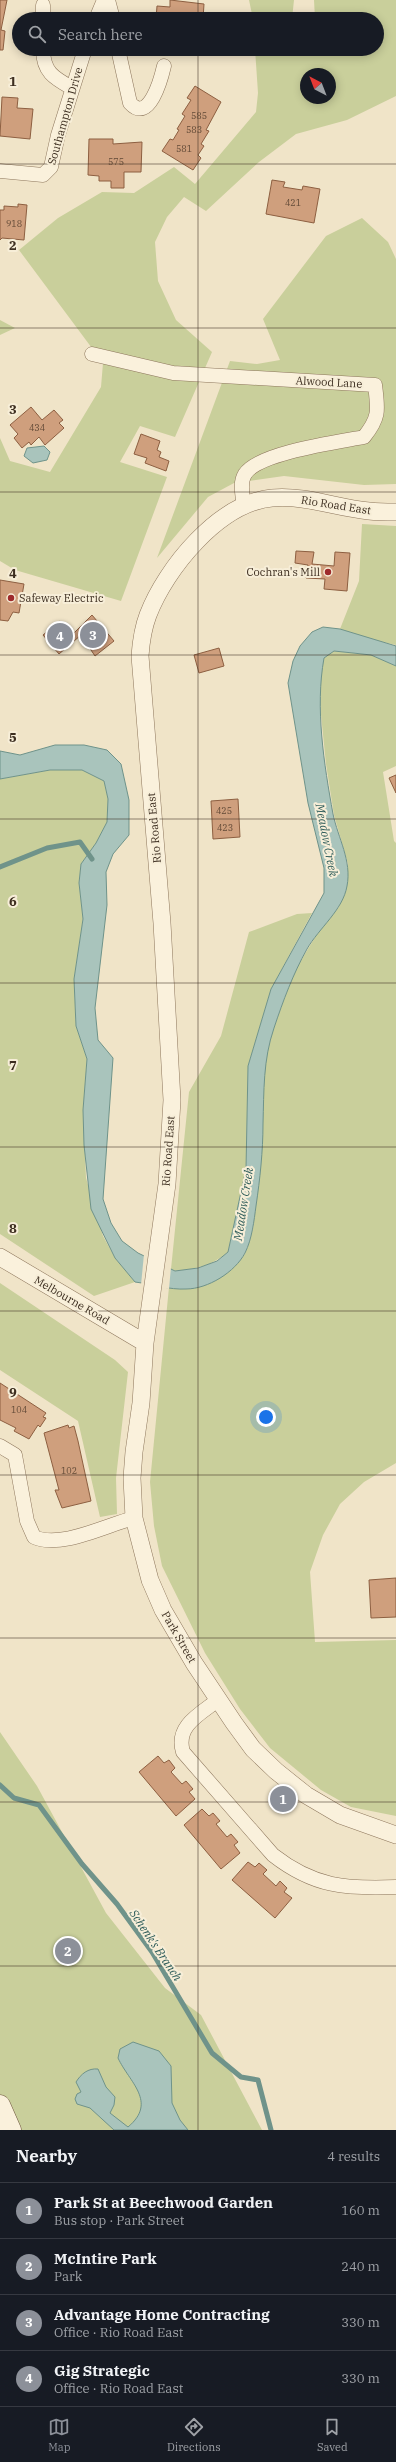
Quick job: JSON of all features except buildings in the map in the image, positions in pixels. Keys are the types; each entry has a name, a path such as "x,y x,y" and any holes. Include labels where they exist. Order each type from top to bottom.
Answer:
{"main road":[{"path":"0,2105 11,2130"}],"street":[{"path":"99,12 104,0"},
{"path":"108,0 111,12"},
{"path":"43,5 43,12"},
{"path":"44,56 45,68 51,76 72,88"},
{"name":"Southampton Drive","path":"7,171 43,175 51,167 72,88 83,56"},
{"path":"120,56 130,103 133,107 141,108 147,106 158,84 164,66"},
{"name":"Alwood Lane","path":"92,354 173,373 375,385 378,414 373,425 364,437 263,460 245,473 241,482 244,507"},
{"name":"Rio Road East","path":"145,1343 163,1213 172,1100 171,1051 140,664 142,635 156,599 185,555 225,518 244,507 272,498 302,498 368,511 396,512"},
{"name":"Melbourne Road","path":"0,1257 145,1343"},
{"name":"Park Street","path":"145,1343 132,1478 134,1518 150,1580 163,1610 218,1700 253,1749 276,1772 306,1795 340,1815 396,1835"},
{"path":"0,1446 15,1456 27,1521 34,1538 42,1541 63,1540 134,1518"},
{"path":"218,1700 185,1727 180,1743 183,1752 273,1854 306,1877 325,1883 356,1889 396,1887"}],"green space":[{"path":"249,0 294,0 293,12 252,12"},
{"path":"314,0 396,0 396,96 347,120 296,134 259,162 206,211 184,197 167,217 155,242 158,281 176,320 212,352 175,437 140,426 120,462 167,477 121,601 15,570 0,561 0,438 10,461 50,472 101,387 103,363 19,250 58,218 102,192 134,193 174,167 195,184 256,112 258,93 255,56 384,56 384,12 315,12"},
{"path":"362,218 388,242 396,259 396,484 364,485 284,476 234,483 208,497 157,558 230,361 257,364 280,360 263,319 326,236"},
{"path":"0,320 15,328 0,335"},
{"path":"362,524 396,526 396,645 361,637 340,629 359,581"},
{"path":"334,651 371,655 396,666 396,766 383,772 394,841 396,843 396,1463 364,1482 340,1504 323,1535 310,1572 315,1642 396,1640 396,1816 351,1807 321,1790 270,1748 240,1709 205,1653 162,1566 154,1526 150,1482 169,1287 187,1289 231,1270 245,1254 253,1229 263,1124 262,1096 266,1056 273,1030 294,972 320,929 339,907 348,864 334,815 326,764 320,705 320,678 324,657"},
{"path":"50,770 82,770 104,781 108,799 107,822 96,843 81,864 79,883 83,919 74,979 76,1026 87,1059 83,1110 86,1178 103,1236 115,1258 135,1282 94,1296 0,1234 0,779"},
{"path":"312,913 271,989 248,1066 246,1169 228,1252 216,1261 209,1264 175,1271 171,1269 189,1092 221,1036 249,932 297,914"},
{"path":"0,1283 115,1360 128,1372 116,1478 117,1514 100,1517 78,1421 0,1370"},
{"path":"0,1732 37,1786 106,1913 165,1988 201,2015 262,2130 0,2130"}],"water":[{"path":"44,446 50,452 47,460 33,463 24,456 27,448"},
{"name":"Meadow Creek","path":"323,627 340,629 396,646 396,666 371,655 353,653 334,651 324,658 320,696 324,756 333,814 348,868 347,886 345,895 336,911 312,941 302,958 285,998 270,1040 265,1076 260,1175 249,1242 245,1253 235,1267 212,1283 194,1288 180,1289 135,1282 115,1258 91,1209 84,1145 83,1110 87,1059 76,1026 74,979 83,919 79,883 81,864 96,843 107,822 108,799 104,781 82,770 50,770 0,779 0,751 20,755 55,745 84,745 107,750 121,764 129,800 129,835 113,854 106,872 107,905 95,1008 98,1040 113,1058 103,1199 111,1223 122,1241 138,1253 175,1271 198,1268 217,1261 228,1252 246,1169 248,1066 271,989 324,893 324,868 308,803 288,683 293,661 300,646 312,632"},
{"path":"133,2042 159,2051 171,2066 172,2103 180,2120 188,2130 114,2130 90,2108 77,2104 75,2099 77,2094 81,2092 76,2082 85,2072 91,2069 98,2069 106,2087 115,2097 114,2105 110,2113 128,2127 137,2118 141,2109 141,2101 134,2084 118,2058 120,2049"}],"pier":[{"path":"144,1254 171,1267 169,1289 141,1285"}],"waterway":[{"name":"Schenk's Branch","path":"0,867 47,848 80,842 92,859"},
{"name":"Schenk's Branch","path":"0,1785 14,1798 39,1805 82,1864 117,1904 152,1952 212,2053 241,2077 258,2080 271,2130"}],"place":[{"name":"Cochran's Mill","path":"328,572"},
{"name":"Safeway Electric","path":"11,598"},
{"name":"Advantage Home Contracting","path":"93,635"},
{"name":"Gig Strategic","path":"60,636"},
{"name":"Park St at Beechwood Garden","path":"283,1799"},
{"name":"McIntire Park","path":"68,1951"}]}
